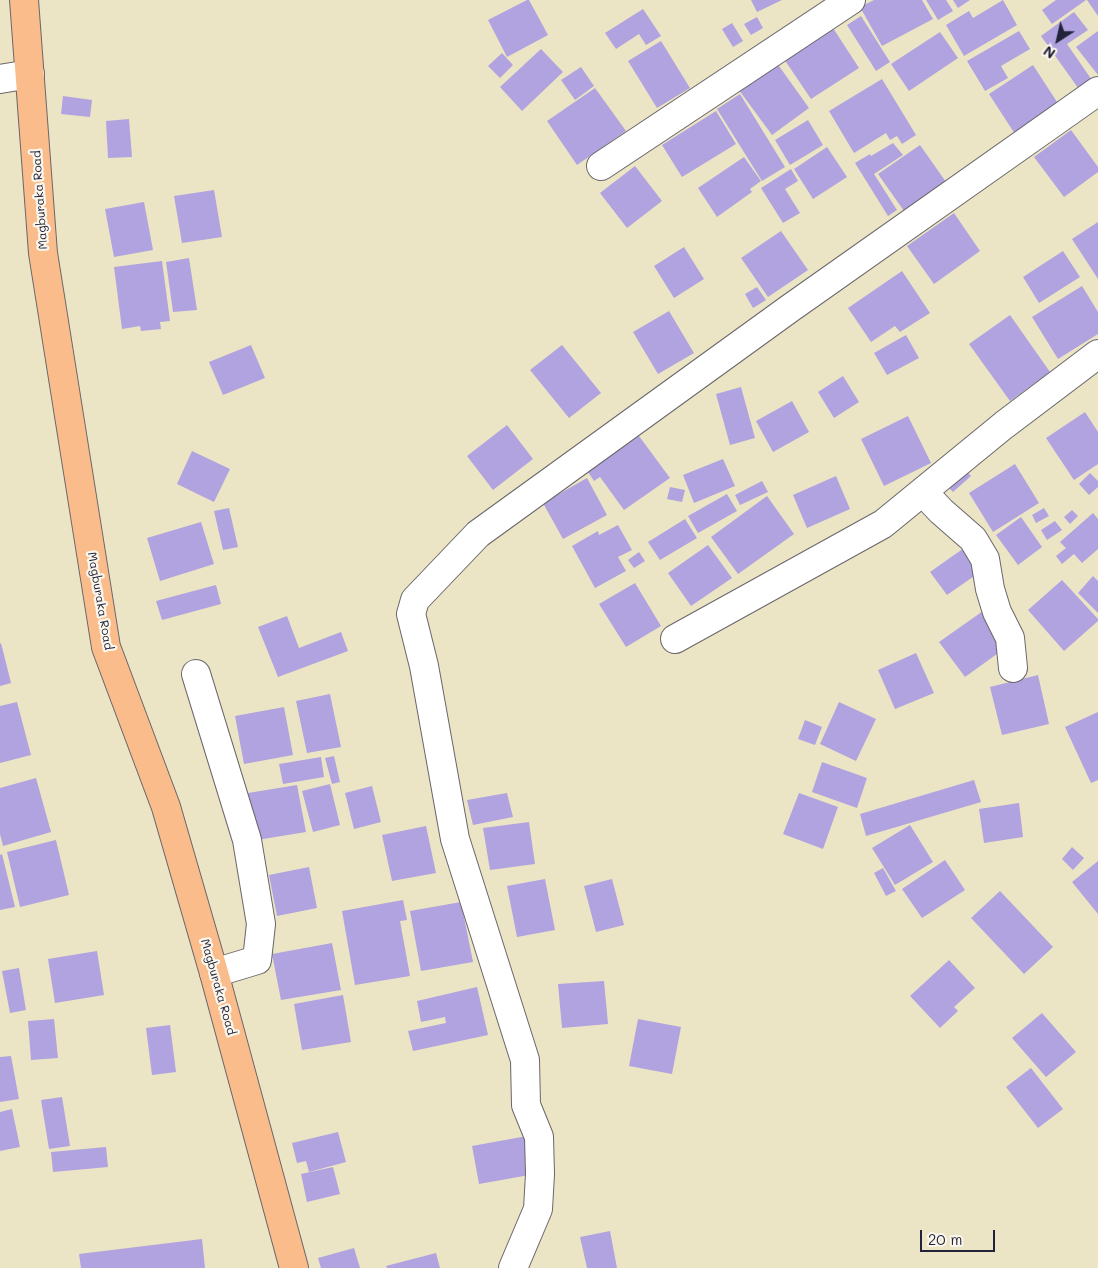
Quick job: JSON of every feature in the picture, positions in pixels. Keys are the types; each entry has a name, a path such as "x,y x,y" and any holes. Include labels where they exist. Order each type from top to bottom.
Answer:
{"main road":[{"name":"Magburaka Road","path":"24,0 43,253 106,647 166,807 214,973 294,1268"}],"street":[{"path":"601,166 851,0"},
{"path":"0,79 30,74"},
{"path":"513,1268 538,1209 540,1174 539,1137 526,1105 524,1060 455,839 424,666 411,614 415,600 478,534 1098,91"},
{"path":"675,640 884,524 1004,425 1098,354"},
{"path":"922,492 974,539 985,559 990,589 997,612 1010,638 1012,668"},
{"path":"196,674 247,840 260,924 257,960 246,965 214,973"}],"building":[{"path":"529,0 548,35 507,57 488,20"},
{"path":"751,0 782,0 757,12"},
{"path":"874,0 922,0 933,19 882,46 860,7"},
{"path":"926,0 946,0 953,11 938,20"},
{"path":"953,0 970,0 958,8"},
{"path":"1003,0 1017,25 964,56 946,25 969,11 973,18"},
{"path":"1056,0 1086,0 1052,24 1042,10"},
{"path":"1087,0 1098,0 1098,16"},
{"path":"643,9 661,36 646,45 639,34 616,49 605,33"},
{"path":"1074,12 1088,30 1067,44 1094,83 1081,92 1041,36"},
{"path":"861,16 890,62 876,71 847,25"},
{"path":"757,17 763,28 751,35 744,24"},
{"path":"732,23 743,41 733,47 722,29"},
{"path":"833,28 859,68 811,99 784,59"},
{"path":"1019,31 1030,49 1001,66 1008,78 985,91 967,61"},
{"path":"1098,31 1098,75 1076,47"},
{"path":"940,32 958,58 909,91 891,64"},
{"path":"661,41 690,88 657,108 628,61"},
{"path":"541,49 563,72 522,111 500,87"},
{"path":"502,53 513,65 500,78 488,66"},
{"path":"774,59 809,108 772,135 736,86"},
{"path":"1033,65 1059,105 1015,134 989,94"},
{"path":"581,67 594,86 575,100 561,80"},
{"path":"882,79 916,135 902,144 897,136 890,140 886,133 854,153 829,111"},
{"path":"595,88 626,131 577,165 547,121"},
{"path":"740,94 785,167 762,181 717,109"},
{"path":"63,96 92,100 90,117 61,114"},
{"path":"716,111 736,144 682,177 662,145"},
{"path":"129,119 132,157 108,158 106,121"},
{"path":"808,120 823,145 790,165 775,140"},
{"path":"1071,130 1098,167 1098,172 1064,197 1034,157"},
{"path":"893,143 903,155 874,174 897,210 888,216 855,163"},
{"path":"920,145 946,182 904,211 878,174"},
{"path":"827,147 847,177 813,199 794,169"},
{"path":"744,157 761,181 750,189 752,192 717,217 698,188"},
{"path":"635,166 662,201 627,228 600,193"},
{"path":"791,169 798,181 785,189 800,213 783,223 761,188"},
{"path":"214,190 222,237 182,243 174,196"},
{"path":"144,202 153,250 114,257 105,209"},
{"path":"954,213 980,251 934,284 907,246"},
{"path":"1098,222 1098,279 1072,239"},
{"path":"781,231 808,270 768,297 741,258"},
{"path":"684,247 704,279 674,298 654,266"},
{"path":"1063,251 1080,277 1039,303 1023,277"},
{"path":"189,258 197,310 173,312 166,262"},
{"path":"162,261 170,321 160,322 161,329 141,331 140,326 122,329 114,267"},
{"path":"902,271 930,313 900,332 895,326 871,342 848,308"},
{"path":"1082,286 1098,312 1098,334 1058,359 1032,317"},
{"path":"757,287 766,300 753,308 745,294"},
{"path":"669,311 694,353 658,374 633,332"},
{"path":"1010,315 1050,372 1010,401 969,344"},
{"path":"906,335 919,358 887,375 874,353"},
{"path":"251,345 265,378 223,395 209,362"},
{"path":"562,345 601,393 569,418 530,370"},
{"path":"843,376 859,402 834,418 818,392"},
{"path":"741,387 755,438 730,445 716,394"},
{"path":"792,401 809,432 773,452 756,421"},
{"path":"1085,412 1098,432 1098,464 1074,480 1046,438"},
{"path":"908,416 931,463 884,486 861,439"},
{"path":"507,425 533,459 493,490 467,456"},
{"path":"639,436 670,478 624,510 600,477 594,481 588,472"},
{"path":"192,451 230,469 214,502 177,484"},
{"path":"723,459 735,486 694,503 683,475"},
{"path":"1015,464 1039,503 993,532 969,493"},
{"path":"963,467 971,476 953,492 945,484"},
{"path":"1090,473 1098,481 1098,487 1089,495 1079,484"},
{"path":"836,476 850,509 807,528 793,495"},
{"path":"587,478 607,515 563,539 543,503"},
{"path":"762,481 768,492 740,505 735,495"},
{"path":"670,487 685,490 682,502 667,499"},
{"path":"727,494 737,511 698,533 688,516"},
{"path":"767,496 794,534 738,574 711,537"},
{"path":"229,508 238,547 223,550 214,511"},
{"path":"1044,508 1049,516 1036,523 1032,515"},
{"path":"1072,510 1078,516 1070,524 1064,517"},
{"path":"1093,513 1098,519 1098,549 1082,563 1074,554 1062,564 1056,556 1066,548 1060,542"},
{"path":"1021,517 1042,547 1018,565 996,535"},
{"path":"685,519 697,538 660,560 648,542"},
{"path":"1055,521 1062,530 1047,540 1041,530"},
{"path":"201,522 214,564 160,581 147,538"},
{"path":"618,525 632,550 618,557 626,571 595,588 572,546 598,531 599,535"},
{"path":"708,545 732,578 691,606 668,573"},
{"path":"964,548 980,572 947,595 930,572"},
{"path":"639,552 645,561 634,568 628,560"},
{"path":"1093,576 1098,581 1098,613 1078,593"},
{"path":"1062,580 1098,619 1064,651 1028,610"},
{"path":"635,583 661,626 626,647 599,604"},
{"path":"216,585 221,604 162,620 156,601"},
{"path":"983,611 1008,646 965,677 939,642"},
{"path":"287,616 299,648 341,632 348,651 278,677 258,627"},
{"path":"0,644 11,683 0,686"},
{"path":"916,653 934,693 895,709 878,670"},
{"path":"1038,675 1049,724 1002,735 990,687"},
{"path":"330,694 341,747 307,753 296,701"},
{"path":"17,702 31,755 0,763 0,706"},
{"path":"839,702 876,719 856,761 820,744"},
{"path":"284,707 293,755 244,764 235,716"},
{"path":"1098,712 1098,780 1091,783 1065,727"},
{"path":"805,720 822,727 815,745 798,739"},
{"path":"334,756 340,782 332,784 325,758"},
{"path":"321,757 324,777 283,784 279,764"},
{"path":"822,762 867,778 857,808 812,792"},
{"path":"36,778 51,832 3,846 0,834 0,788"},
{"path":"974,780 981,802 866,836 860,814"},
{"path":"330,784 340,825 313,832 302,791"},
{"path":"297,785 306,832 257,840 248,793"},
{"path":"372,786 381,822 354,829 345,793"},
{"path":"507,793 513,817 473,825 467,800"},
{"path":"799,793 838,807 823,849 783,834"},
{"path":"1019,803 1023,837 984,843 979,809"},
{"path":"529,822 535,864 490,870 483,828"},
{"path":"910,825 933,862 895,885 872,848"},
{"path":"426,826 436,873 392,881 382,835"},
{"path":"56,840 69,895 20,907 7,852"},
{"path":"1072,847 1084,858 1073,870 1062,859"},
{"path":"2,854 15,907 0,910 0,855"},
{"path":"945,860 965,890 922,918 902,889"},
{"path":"1098,861 1098,914 1072,882"},
{"path":"309,867 317,908 277,916 269,875"},
{"path":"883,868 896,891 886,896 874,873"},
{"path":"545,879 555,930 517,937 507,886"},
{"path":"612,879 624,925 596,932 584,886"},
{"path":"1000,891 1053,947 1024,974 971,918"},
{"path":"403,900 407,920 400,921 410,976 355,985 342,911"},
{"path":"461,902 473,962 421,971 410,911"},
{"path":"332,943 341,990 281,1000 272,954"},
{"path":"97,951 104,995 55,1003 48,959"},
{"path":"949,960 975,988 954,1007 958,1011 940,1028 910,996"},
{"path":"19,968 26,1010 10,1013 2,971"},
{"path":"604,981 608,1024 562,1028 558,984"},
{"path":"477,987 488,1035 413,1051 408,1031 446,1023 445,1017 421,1022 417,1001"},
{"path":"343,995 351,1042 302,1050 294,1004"},
{"path":"1042,1013 1076,1052 1046,1077 1012,1038"},
{"path":"54,1019 58,1058 31,1060 28,1021"},
{"path":"638,1019 681,1027 672,1074 629,1066"},
{"path":"170,1025 176,1072 152,1075 146,1028"},
{"path":"11,1056 19,1099 0,1102 0,1057"},
{"path":"1031,1068 1063,1109 1038,1128 1006,1087"},
{"path":"62,1097 70,1146 49,1149 41,1100"},
{"path":"12,1109 20,1147 0,1151 0,1112"},
{"path":"338,1132 346,1162 309,1172 306,1161 297,1163 292,1143"},
{"path":"527,1136 535,1174 479,1184 472,1146"},
{"path":"106,1147 108,1167 53,1172 51,1152"},
{"path":"333,1167 340,1194 307,1202 301,1174"},
{"path":"610,1231 617,1268 587,1268 580,1237"},
{"path":"202,1239 205,1268 81,1268 79,1254"},
{"path":"354,1248 360,1268 321,1268 318,1258"},
{"path":"436,1253 440,1268 387,1268 386,1266"}]}
